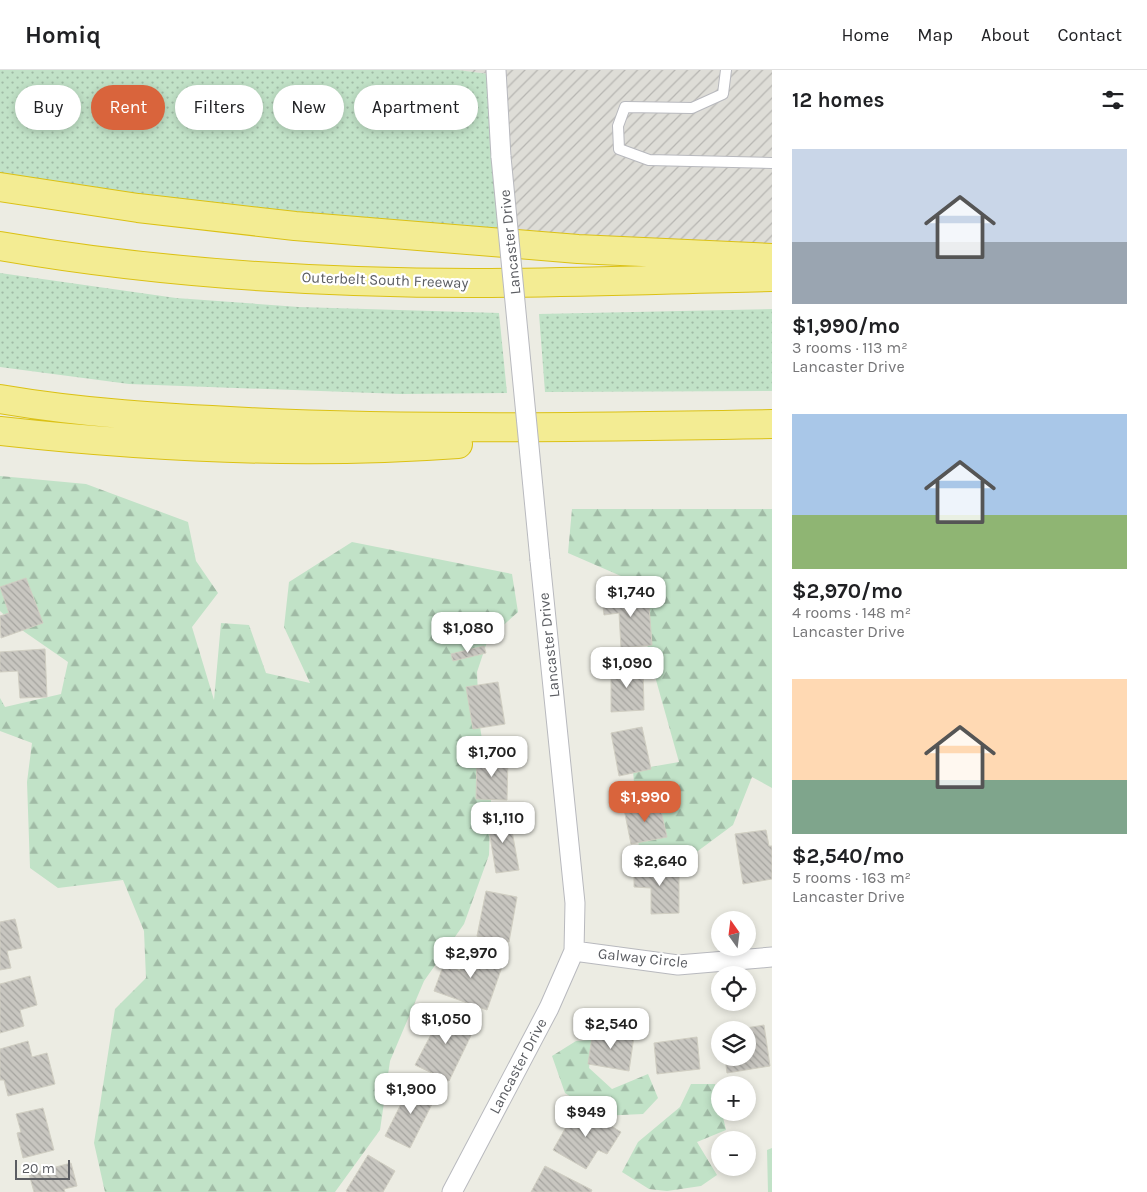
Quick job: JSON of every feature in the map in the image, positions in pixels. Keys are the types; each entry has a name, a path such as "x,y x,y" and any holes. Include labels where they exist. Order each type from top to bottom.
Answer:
{"highway":[{"path":"0,187 138,208 296,226 568,249 772,258"},
{"name":"Outerbelt South Freeway","path":"0,246 129,265 333,280 473,283 772,277"},
{"path":"0,399 94,412 292,424 380,427 772,424"},
{"path":"0,431 87,441 184,447 277,449 398,448 475,443 638,426"}],"street":[{"name":"Lancaster Drive","path":"452,1192 549,1008 574,951 575,903 501,157 496,70"},
{"name":"Galway Circle","path":"574,951 678,965 772,957"}],"lane":[{"path":"726,70 723,94 692,108 625,107 618,126 619,149 649,160 772,163"}],"shaded area":[{"path":"458,70 772,70 772,258 509,245 496,75"}],"green space":[{"path":"0,70 458,70 496,75 509,245 0,187"},
{"path":"0,273 176,298 299,307 499,313 507,393 401,394 129,384 0,367"},
{"path":"772,309 772,391 545,392 539,314"},
{"path":"0,476 86,484 188,522 196,561 218,593 192,627 214,700 221,623 249,625 266,673 310,683 284,627 289,582 352,542 512,574 518,612 488,639 477,672 479,720 491,798 489,855 464,924 424,981 390,1061 380,1130 335,1192 105,1192 94,1143 115,1009 146,978 144,931 123,880 58,888 30,868 27,782 32,743 0,731 0,698 5,707 61,694 68,662 16,626 0,611"},
{"path":"572,509 772,509 772,788 752,777 733,825 679,865 640,862 633,770 679,762 649,655 637,583 568,553"},
{"path":"592,1040 589,1068 612,1089 648,1074 658,1098 643,1114 600,1116 565,1093 552,1056 576,1041"},
{"path":"691,1084 711,1084 711,1121 724,1121 726,1130 711,1131 711,1136 697,1142 711,1165 711,1176 716,1176 701,1186 667,1191 649,1189 622,1172 638,1142 680,1107"},
{"path":"772,1148 772,1192 768,1192 767,1150"}],"building":[{"path":"26,578 43,623 1,638 0,616 9,613 0,587"},
{"path":"648,593 652,645 621,648 619,613 604,615 602,597"},
{"path":"484,646 486,653 453,661 451,654"},
{"path":"45,649 47,697 20,698 18,671 0,672 0,652"},
{"path":"643,666 644,710 611,712 611,667"},
{"path":"498,682 505,724 473,729 466,687"},
{"path":"642,727 651,769 619,776 611,733"},
{"path":"477,756 508,758 507,800 476,799"},
{"path":"659,802 667,837 631,844 624,809"},
{"path":"509,814 519,870 496,873 487,818"},
{"path":"766,830 769,846 772,846 772,879 743,884 735,834"},
{"path":"634,866 679,866 679,913 651,914 651,888 634,887"},
{"path":"486,891 517,897 509,942 477,936"},
{"path":"15,919 22,948 7,951 11,968 0,970 0,922"},
{"path":"467,948 504,961 487,1010 434,991 444,964 460,971"},
{"path":"30,976 37,1005 20,1010 24,1026 0,1033 0,984"},
{"path":"445,1008 477,1023 449,1081 415,1065"},
{"path":"764,1025 770,1066 727,1073 726,1066 756,1066 756,1026"},
{"path":"593,1030 634,1036 629,1071 588,1064"},
{"path":"697,1037 700,1069 657,1074 654,1043"},
{"path":"28,1041 32,1057 47,1053 55,1084 8,1096 4,1080 0,1080 0,1049"},
{"path":"412,1082 437,1094 410,1148 385,1136"},
{"path":"578,1106 621,1132 607,1154 598,1150 586,1169 553,1150"},
{"path":"43,1108 54,1150 23,1158 17,1133 21,1132 16,1114"},
{"path":"368,1155 395,1171 383,1192 346,1191"},
{"path":"71,1163 77,1186 64,1189 65,1192 34,1192 29,1174"},
{"path":"545,1166 592,1190 591,1192 531,1192"}]}
